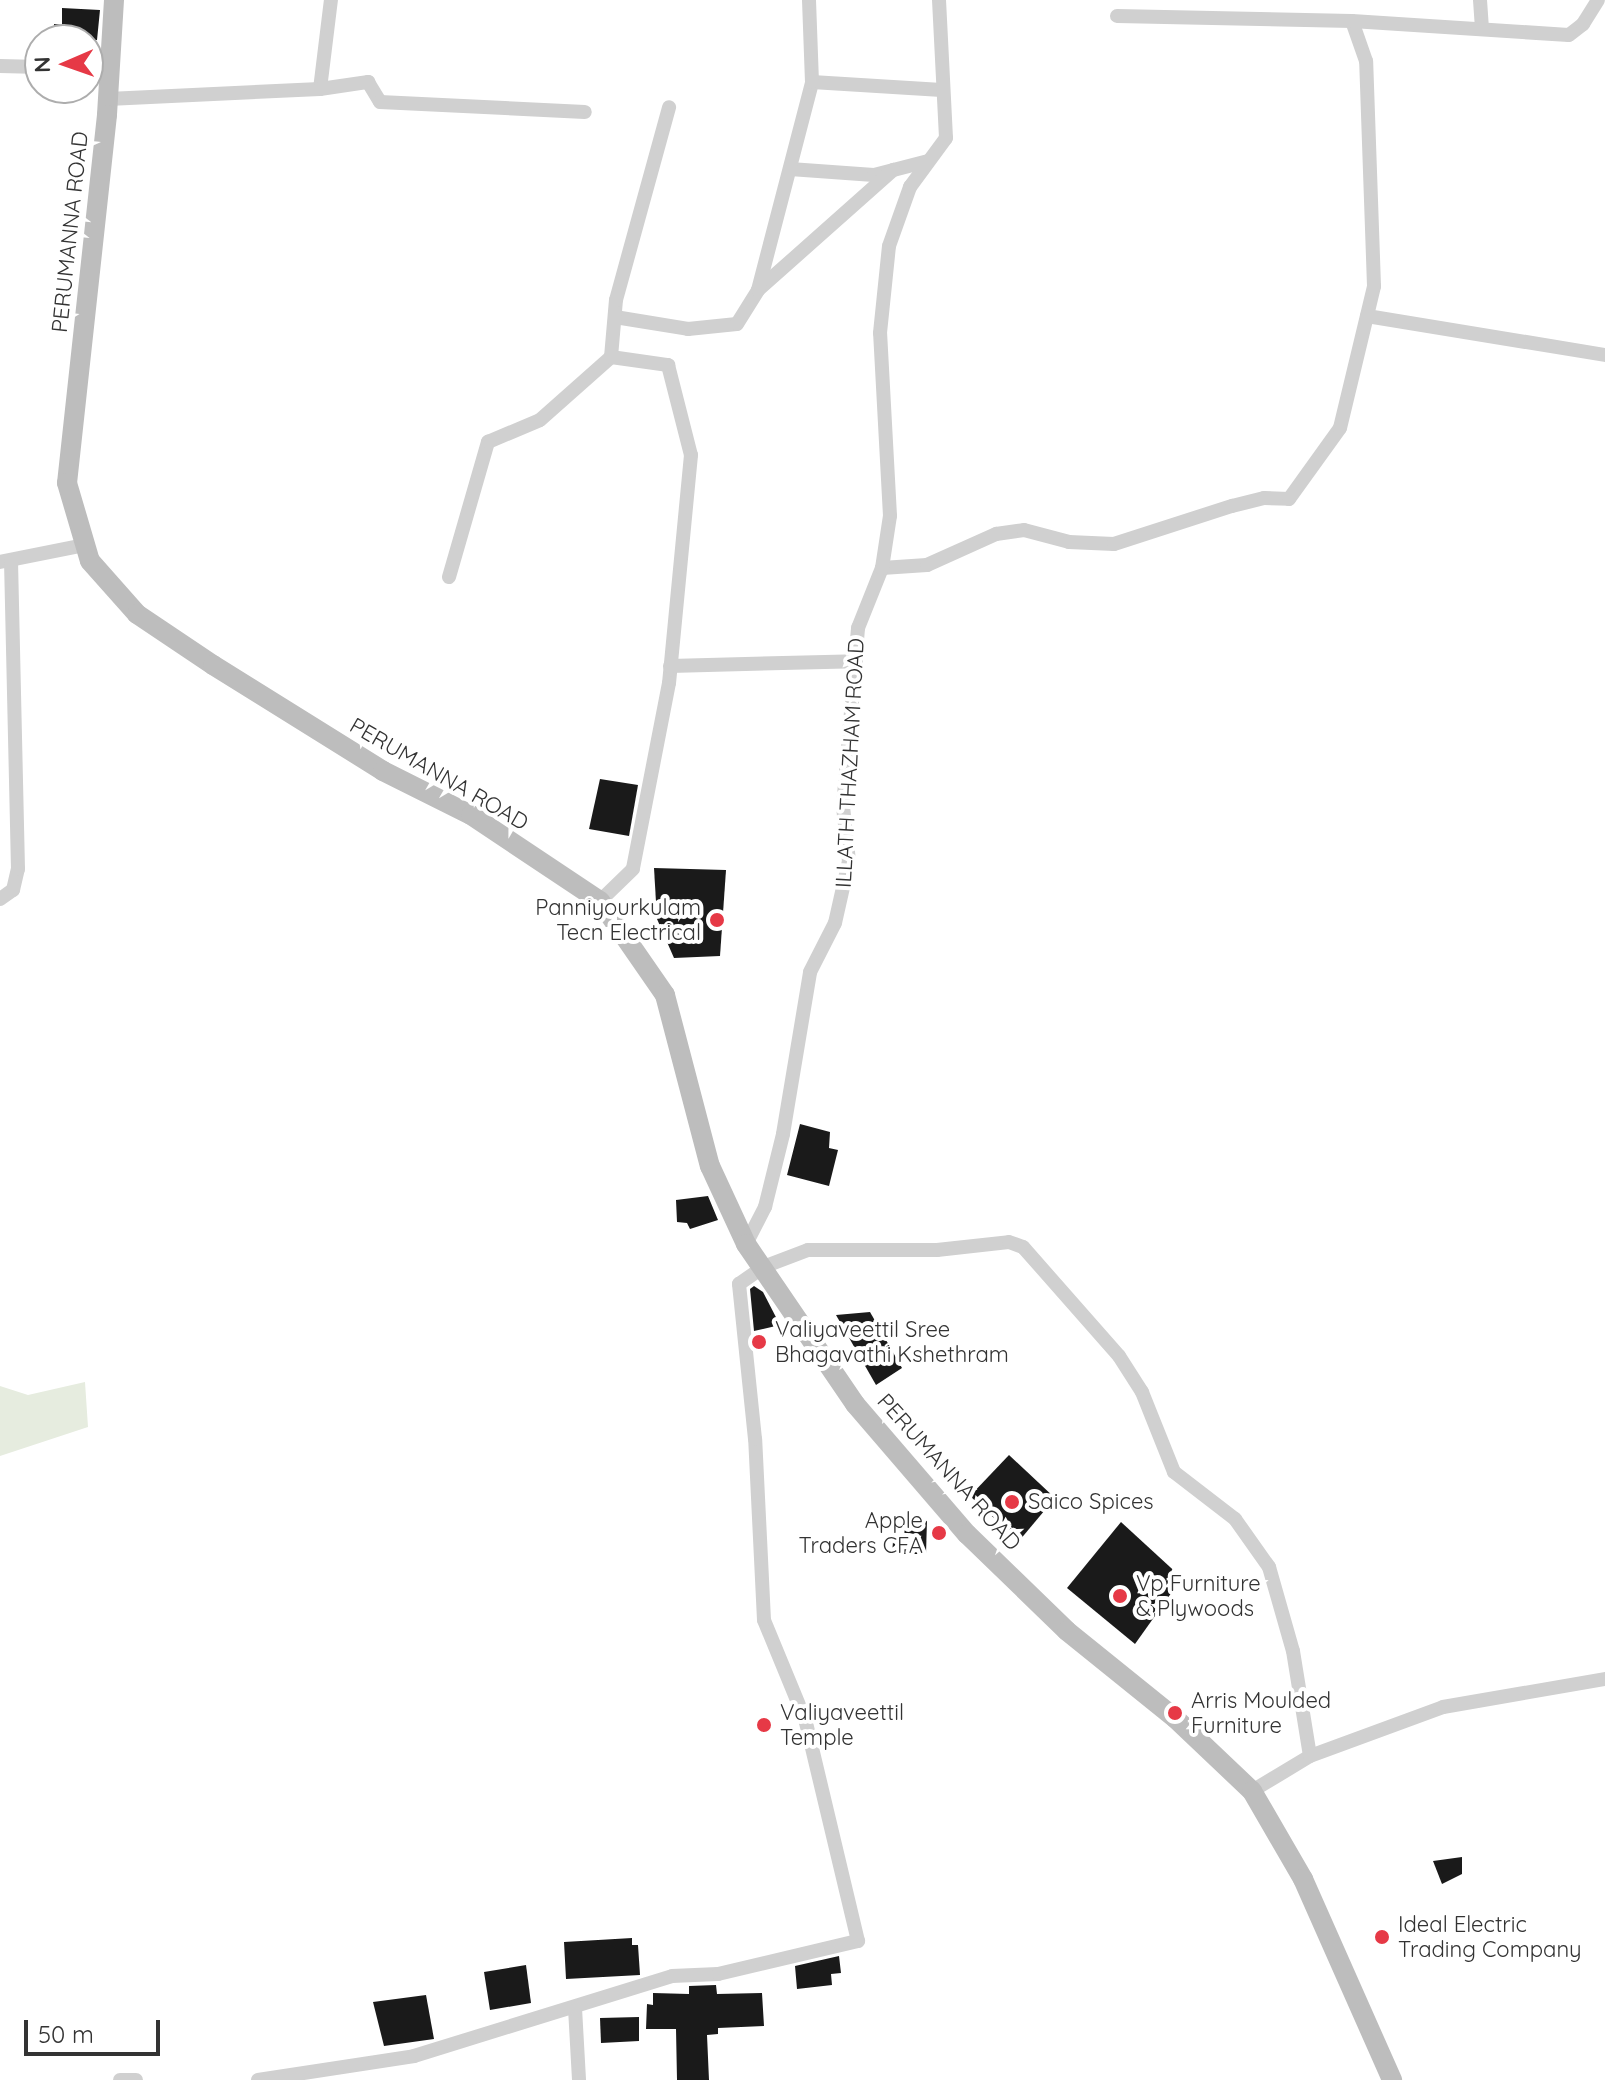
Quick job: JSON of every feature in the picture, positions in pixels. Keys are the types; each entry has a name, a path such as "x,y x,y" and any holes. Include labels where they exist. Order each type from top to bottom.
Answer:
{"main road":[{"name":"PERUMANNA ROAD","path":"114,0 108,99 67,483 90,561 137,614 360,757 471,815 600,901 665,995 705,1152 746,1244 855,1404 967,1534 1067,1631 1175,1718 1252,1791 1303,1879 1392,2080"}],"street":[{"path":"320,89 331,0"},
{"path":"758,290 812,82 809,0"},
{"name":"ILLATH THAZHAM ROAD","path":"746,1244 765,1207 783,1134 810,972 829,939 845,887 849,861 843,807 858,628 882,568 891,482 880,333 889,246 910,187 946,138 939,0"},
{"path":"1480,0 1482,28"},
{"path":"1117,16 1352,21 1569,35 1583,24 1598,0"},
{"path":"882,568 927,565 996,534 1024,530 1069,542 1114,544 1232,506 1264,498 1289,499 1340,428 1374,286 1366,61 1352,21"},
{"path":"0,66 24,67"},
{"path":"104,67 110,66"},
{"path":"108,99 320,89 368,82 380,102 585,112"},
{"path":"812,82 942,90"},
{"path":"449,577 488,442 540,420 611,357 615,317 669,107"},
{"path":"790,169 874,175 928,161"},
{"path":"615,317 688,329 737,324 758,290 893,170"},
{"path":"1367,316 1605,355"},
{"path":"600,901 633,869 670,666 691,455 668,365 611,357"},
{"path":"0,899 13,890 18,869 6,561 85,545"},
{"path":"670,666 856,661"},
{"path":"258,2080 414,2056 672,1976 718,1974 858,1941 806,1722 764,1620 755,1439 739,1284 763,1267 819,1249 937,1250 1009,1242 1023,1247 1119,1356 1142,1392 1174,1472 1235,1519 1269,1567 1293,1651 1310,1756"},
{"path":"1252,1791 1310,1756 1443,1707 1605,1679"},
{"path":"575,2008 579,2080"},
{"path":"120,2080 136,2080"}],"shaded area":[{"path":"85,1382 88,1427 0,1456 0,1386 28,1395"}],"building":[{"path":"62,8 100,10 99,24 62,24"},
{"path":"600,779 638,785 629,836 589,829"},
{"path":"654,868 726,870 720,956 674,958 657,919"},
{"path":"800,1124 830,1132 829,1148 838,1150 829,1186 787,1175"},
{"path":"708,1196 718,1220 690,1229 687,1223 677,1222 676,1200"},
{"path":"754,1286 763,1292 780,1325 754,1331 750,1289"},
{"path":"870,1312 902,1368 876,1385 836,1315"},
{"path":"1009,1455 1055,1498 1019,1541 970,1496"},
{"path":"927,1520 926,1554 892,1554 894,1529"},
{"path":"1121,1522 1182,1578 1135,1644 1067,1588"},
{"path":"1462,1857 1462,1874 1442,1884 1433,1861"},
{"path":"632,1938 632,1945 638,1945 640,1975 566,1979 564,1942"},
{"path":"839,1956 841,1973 831,1974 832,1985 797,1989 795,1966"},
{"path":"526,1965 531,2003 490,2010 484,1972"},
{"path":"716,1985 717,1994 762,1993 764,2026 718,2028 718,2034 707,2035 709,2080 677,2080 676,2029 646,2029 647,2004 653,2005 653,1993 689,1994 689,1986"},
{"path":"426,1995 434,2039 384,2046 373,2002"},
{"path":"639,2017 639,2041 601,2043 600,2018"}],"place":[{"name":"Panniyourkulam Tecn Electrical","path":"717,920"},
{"name":"Valiyaveettil Sree Bhagavathi Kshethram","path":"759,1342"},
{"name":"Saico Spices","path":"1012,1502"},
{"name":"Apple Traders CFA","path":"939,1533"},
{"name":"Vp Furniture & Plywoods","path":"1120,1596"},
{"name":"Arris Moulded Furniture","path":"1175,1713"},
{"name":"Valiyaveettil Temple","path":"764,1725"},
{"name":"Ideal Electric Trading Company","path":"1382,1937"}]}
